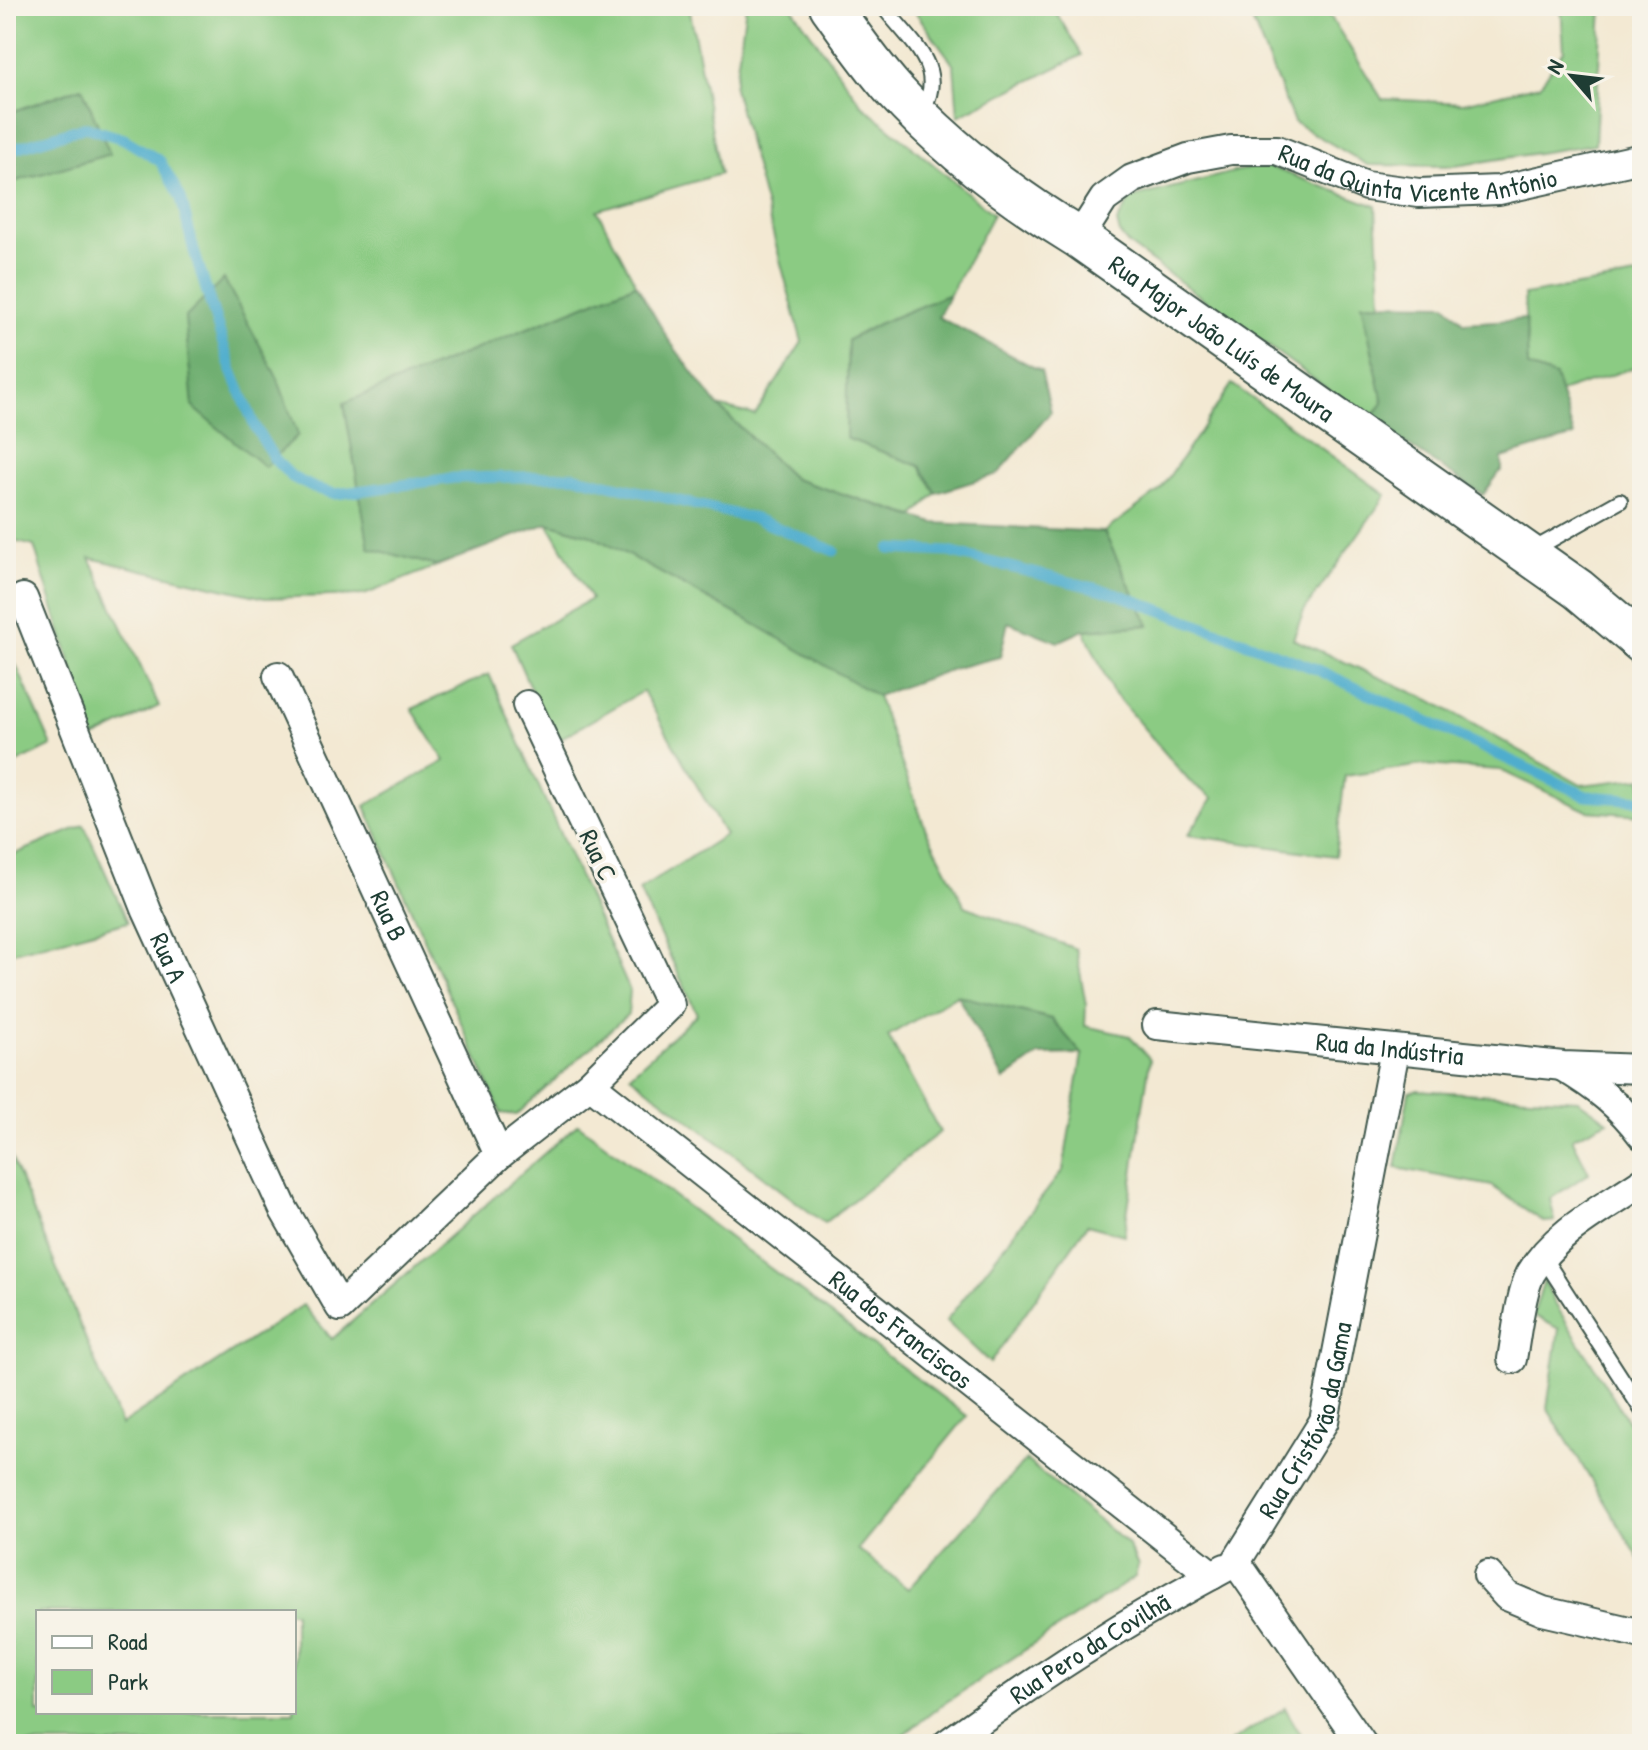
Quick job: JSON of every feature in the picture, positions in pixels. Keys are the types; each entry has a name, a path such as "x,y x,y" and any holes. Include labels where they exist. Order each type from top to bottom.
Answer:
{"street":[{"name":"Rua Major João Luís de Moura","path":"830,6 891,87 954,149 1046,218 1079,238 1578,589 1642,643"},
{"name":"Rua da Quinta Vicente António","path":"1079,238 1104,199 1132,179 1188,158 1231,150 1277,150 1366,186 1419,193 1499,190 1642,158"},
{"name":"Rua A","path":"23,598 147,911 284,1210 340,1307 499,1155"},
{"name":"Rua B","path":"278,676 499,1155"},
{"name":"Rua C","path":"527,705 670,1005 590,1084"},
{"name":"Rua da Indústria","path":"1157,1025 1563,1066 1636,1064"},
{"name":"Rua Cristóvão da Gama","path":"1224,1568 1324,1421 1395,1050"},
{"path":"1563,1066 1605,1093 1628,1115 1642,1135"},
{"path":"499,1155 590,1084"},
{"name":"Rua dos Franciscos","path":"590,1084 1224,1568"},
{"path":"1512,1359 1529,1275 1571,1230 1642,1182"},
{"path":"1224,1568 1363,1744"},
{"name":"Rua Pero da Covilhã","path":"947,1744 1024,1688 1104,1637 1224,1568"},
{"path":"1488,1575 1507,1596 1543,1611 1642,1634"}],"lane":[{"path":"883,6 927,60 932,74 932,90 918,115"},
{"path":"1527,553 1620,501"},
{"path":"1543,1257 1642,1410"}],"green space":[{"path":"6,6 689,6 720,174 597,210 636,284 344,403 369,547 437,566 364,595 265,598 90,558 159,706 94,738 34,546 6,539 6,184 109,154 82,87 6,114"},
{"path":"746,6 791,6 862,105 993,214 950,294 848,340 846,438 920,466 936,493 914,516 794,479 718,406 755,415 802,342 734,88"},
{"path":"911,6 1052,6 1082,55 958,116 954,65"},
{"path":"1246,6 1324,6 1382,99 1463,103 1540,85 1564,50 1561,6 1602,6 1595,144 1455,166 1368,165 1294,122"},
{"path":"82,87 110,154 6,184 6,114"},
{"path":"1270,167 1376,206 1381,303 1363,304 1383,403 1370,420 1128,244 1120,234 1117,222 1131,198 1249,168"},
{"path":"1642,275 1642,365 1560,392 1552,375 1528,367 1524,295"},
{"path":"224,279 277,377 298,435 265,467 193,407 185,318"},
{"path":"636,284 668,339 718,406 794,479 934,523 1104,532 1149,625 1084,630 1058,642 1008,622 1000,657 955,668 877,696 755,624 591,535 548,523 437,566 369,548 344,403"},
{"path":"950,294 938,317 1041,371 1051,412 998,474 936,493 920,466 846,438 848,340"},
{"path":"1362,303 1446,304 1464,323 1526,319 1528,367 1555,376 1574,436 1502,458 1502,469 1483,495 1370,420 1383,403"},
{"path":"1232,384 1386,495 1304,611 1293,639 1430,700 1581,785 1642,778 1642,815 1587,811 1500,770 1423,765 1345,776 1335,856 1188,835 1213,798 1189,781 1112,691 1084,630 1148,625 1104,532 1160,490"},
{"path":"548,523 592,535 755,624 877,696 926,830 965,906 1076,949 1086,1005 1085,1026 1130,1036 1150,1059 1124,1235 1087,1225 990,1363 946,1321 1063,1170 1082,1054 957,995 888,1036 940,1132 824,1223 630,1075 697,1014 639,890 725,835 643,691 554,742 511,644 591,599"},
{"path":"16,665 52,746 6,768 6,669"},
{"path":"489,674 630,991 628,1014 516,1115 501,1113 365,806 445,761 412,709"},
{"path":"84,825 128,922 6,954 6,858"},
{"path":"957,995 1052,1019 1082,1054 1039,1055 1004,1080"},
{"path":"1409,1092 1578,1100 1608,1121 1572,1138 1589,1173 1550,1199 1555,1221 1544,1222 1492,1186 1396,1168"},
{"path":"578,1124 967,1416 858,1549 908,1589 1026,1460 1127,1544 1138,1565 1135,1577 939,1707 892,1744 6,1744 6,1145 121,1425 303,1305 332,1339"},
{"path":"1544,1281 1642,1444 1642,1563 1547,1408 1559,1329 1533,1315"},
{"path":"1285,1708 1306,1744 1228,1744"}],"waterway":[{"path":"6,151 85,127 124,139 160,161 181,198 230,366 255,427 275,460 292,477 314,488 336,494 454,478 573,476 756,519 834,551"},
{"path":"890,549 949,552 1115,593 1316,669 1586,796 1642,800"}]}
